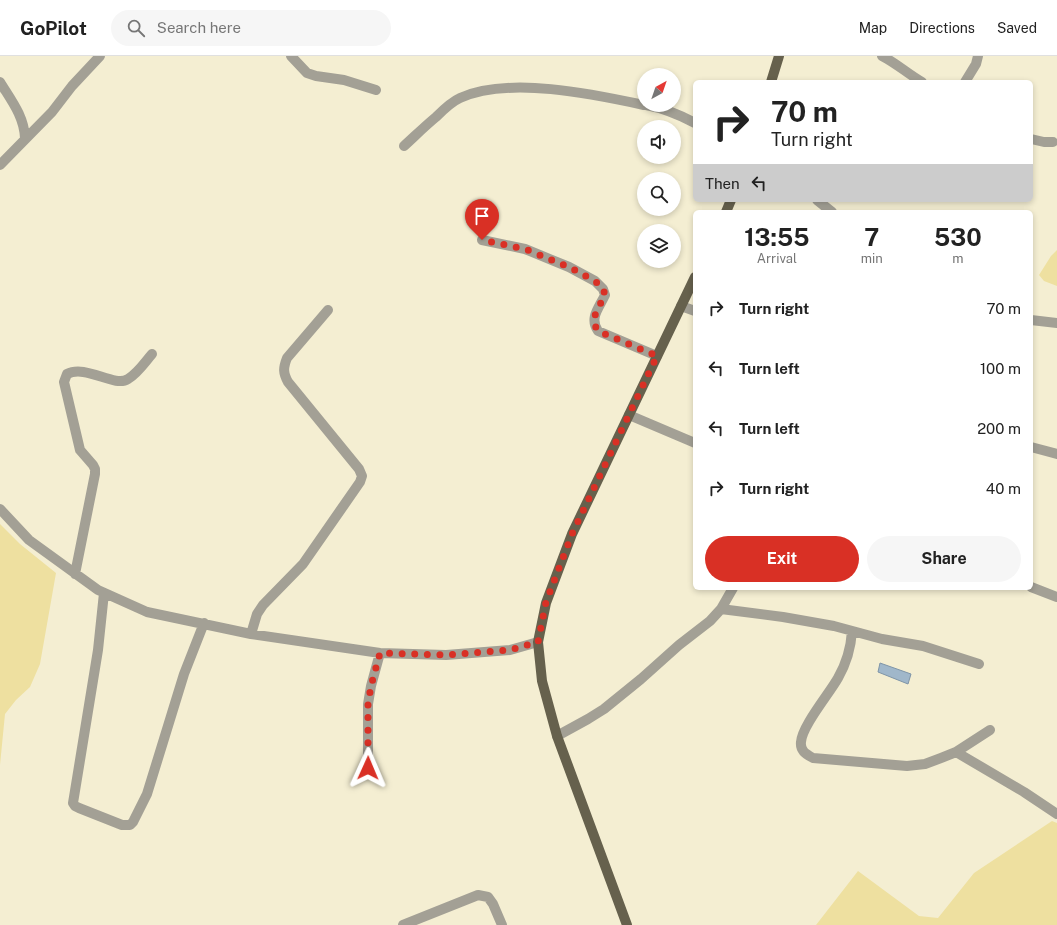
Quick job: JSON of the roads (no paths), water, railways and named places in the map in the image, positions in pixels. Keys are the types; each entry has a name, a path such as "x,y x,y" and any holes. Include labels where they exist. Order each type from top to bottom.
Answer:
{"main road":[{"path":"772,80 779,56"},
{"path":"627,925 557,736 542,681 538,642 546,602 572,534 693,281"}],"street":[{"path":"0,165 52,112 72,86 100,56"},
{"path":"291,56 307,73 316,76 344,80 376,90"},
{"path":"882,56 918,80"},
{"path":"966,80 976,64 978,56"},
{"path":"0,82 20,115 25,127 25,138"},
{"path":"404,146 450,104 473,93 502,88 552,89 637,104"},
{"path":"670,112 693,122"},
{"path":"1033,139 1053,142"},
{"path":"820,202 830,210"},
{"path":"482,240 525,249 569,267 595,281 603,288 605,295 594,318 594,325 598,331 657,356"},
{"path":"681,306 693,310"},
{"path":"250,634 257,614 263,605 303,564 360,482 362,476 359,469 283,374 287,358 328,310"},
{"path":"1033,320 1057,323"},
{"path":"75,574 95,469 80,450 64,382 67,374 73,371 85,372 121,382 127,380 135,374 152,354"},
{"path":"630,415 693,442"},
{"path":"1033,448 1057,454"},
{"path":"0,509 29,540 75,574 98,590 147,612 250,634 380,653 446,655 510,650 538,642"},
{"path":"1033,588 1057,597"},
{"path":"557,736 604,709 710,620 721,609 732,590"},
{"path":"104,593 98,650 73,803 78,808 126,826 133,822 147,794 184,674 204,623"},
{"path":"721,609 783,617 834,626 882,639 922,646 979,664"},
{"path":"852,631 851,643 847,658 839,677 808,723 800,740 801,748 805,754 813,758 907,766 924,764 956,752 990,730"},
{"path":"368,768 368,704 371,686 380,653"},
{"path":"956,752 1024,792 1057,814"},
{"path":"403,925 478,894 488,897 493,904 502,925"}]}
